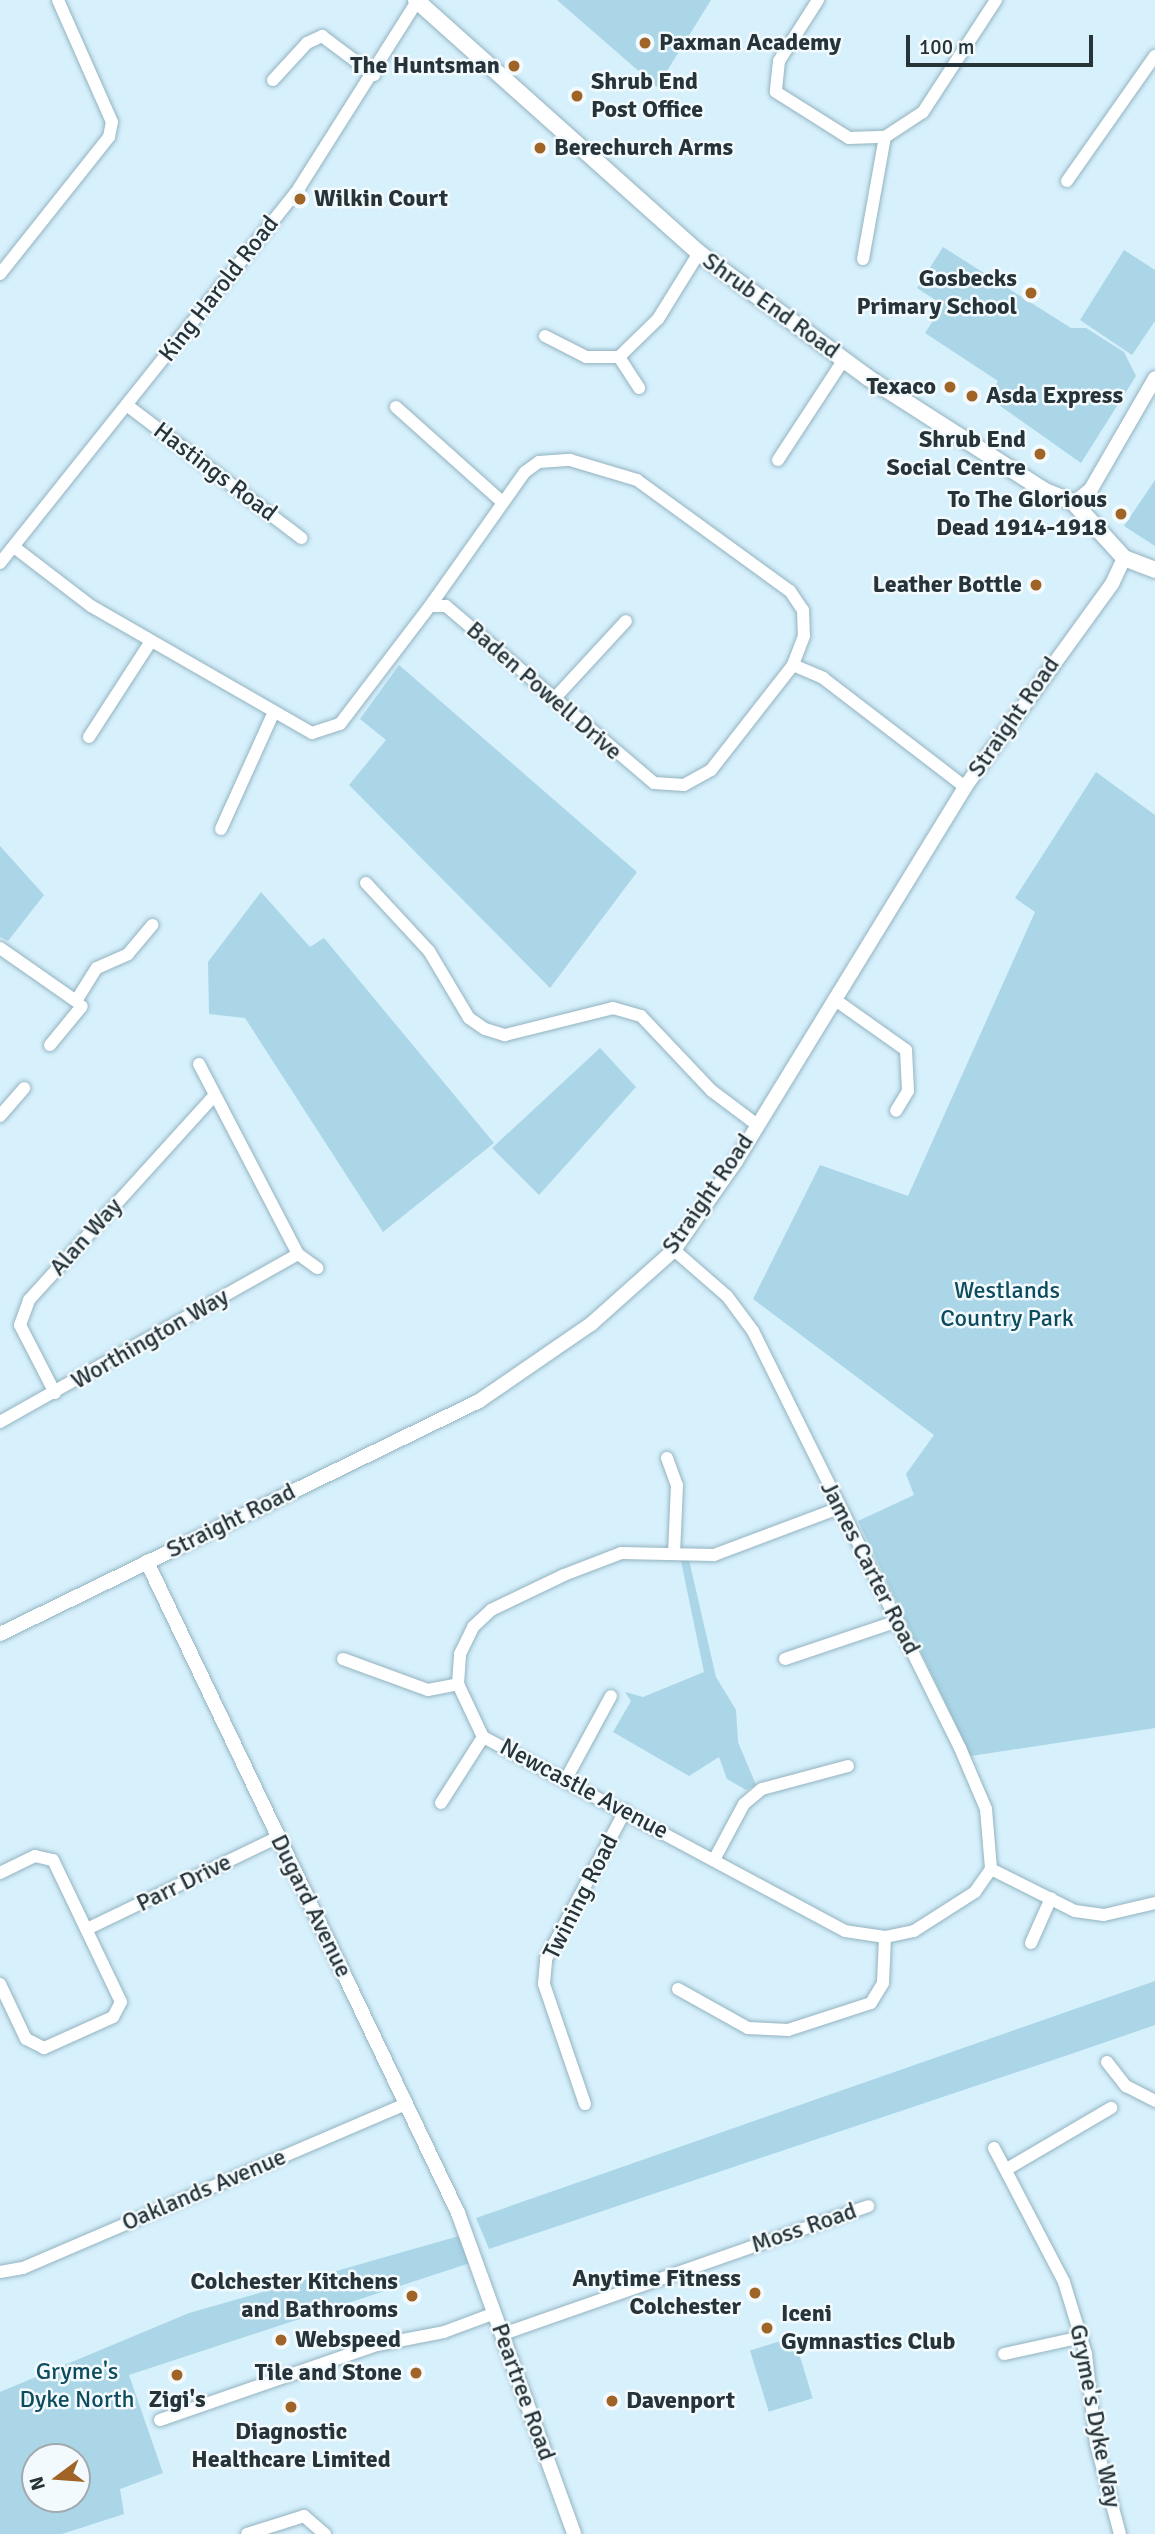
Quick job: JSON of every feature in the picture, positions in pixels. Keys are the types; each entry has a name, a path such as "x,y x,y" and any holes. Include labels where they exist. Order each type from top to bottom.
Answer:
{"main road":[{"name":"Shrub End Road","path":"416,0 699,253 844,359 1045,491 1074,503 1124,558 1155,570"}],"street":[{"path":"0,274 109,136 112,122 58,0"},
{"name":"King Harold Road","path":"0,563 128,406 299,188 374,75 416,0"},
{"path":"818,0 779,61 776,92 849,138 885,137 923,112 996,0"},
{"path":"273,80 307,43 322,37 374,75"},
{"path":"1067,181 1155,57"},
{"path":"863,259 885,137"},
{"path":"545,336 586,357 619,357 658,319 699,253"},
{"path":"619,357 639,388"},
{"path":"778,460 844,359"},
{"path":"1074,503 1091,489 1155,378"},
{"name":"Hastings Road","path":"128,406 301,538"},
{"path":"396,407 501,501"},
{"name":"Baden Powell Drive","path":"570,460 637,480 790,591 803,611 804,636 793,665 711,771 684,785 654,783 446,606 430,606 501,501 539,462 570,460"},
{"path":"14,547 90,606 273,714 312,733 340,724 430,606"},
{"name":"Straight Road","path":"0,1634 479,1401 591,1324 674,1250 756,1124 965,787 1112,584 1124,558"},
{"path":"554,699 626,621"},
{"path":"89,737 151,640"},
{"path":"793,665 823,678 965,787"},
{"path":"221,829 273,714"},
{"path":"366,884 429,951 469,1018 485,1029 505,1035 613,1008 641,1016 712,1091 756,1124"},
{"path":"50,1045 82,1007 97,968 128,954 152,925"},
{"path":"0,948 82,1007"},
{"path":"834,999 906,1050 908,1091 896,1111"},
{"path":"199,1065 212,1098 298,1254 317,1268"},
{"path":"0,1116 24,1088"},
{"name":"Alan Way","path":"55,1393 20,1325 29,1300 212,1098"},
{"name":"James Carter Road","path":"674,1250 727,1296 753,1331 839,1508 898,1621 986,1809 991,1869"},
{"name":"Worthington Way","path":"0,1422 298,1254"},
{"path":"667,1458 677,1485 674,1553"},
{"path":"343,1659 428,1689 458,1684 460,1654 491,1610 621,1553 736,1549 839,1508"},
{"name":"Dugard Avenue","path":"147,1562 474,2250"},
{"path":"785,1659 898,1621"},
{"name":"Newcastle Avenue","path":"458,1684 483,1737 567,1777 845,1931 885,1937 914,1931 956,1906 991,1869"},
{"path":"567,1777 611,1696"},
{"path":"441,1803 483,1737"},
{"path":"715,1858 744,1804 762,1789 848,1766"},
{"name":"Twining Road","path":"585,2104 544,1983 546,1959 625,1811"},
{"name":"Parr Drive","path":"89,1928 278,1837"},
{"path":"0,1873 35,1856 53,1860 119,1991 113,2017 44,2048 26,2039 0,1984"},
{"path":"991,1869 1075,1911 1104,1915 1155,1903"},
{"path":"1031,1943 1051,1898"},
{"path":"678,1989 748,2028 788,2030 871,2003 883,1983 885,1937"},
{"path":"1107,2062 1126,2086 1155,2101"},
{"name":"Oaklands Avenue","path":"0,2272 23,2268 406,2104"},
{"path":"1007,2169 1111,2108"},
{"name":"Gryme's Dyke Way","path":"994,2148 1037,2222 1082,2337 1096,2444 1120,2534"},
{"name":"Moss Road","path":"503,2334 868,2206"},
{"name":"Peartree Road","path":"474,2250 574,2534"},
{"path":"160,2420 377,2345 444,2332 495,2313"},
{"path":"1004,2354 1082,2337"},
{"path":"247,2534 304,2516 325,2534"}],"green space":[{"name":"Paxman Academy","path":"557,0 711,0 657,87"},
{"path":"943,247 1071,328 1086,328 1124,352 1136,376 1081,463 989,398 998,381 925,333 943,305 917,288"},
{"path":"1124,250 1155,270 1155,321 1132,355 1080,320"},
{"path":"1155,480 1155,546 1124,526"},
{"path":"399,665 637,872 550,988 349,785 386,740 360,719"},
{"name":"Westlands Country Park","path":"1096,772 1155,815 1155,1728 971,1756 858,1521 914,1495 906,1474 934,1435 753,1299 820,1165 908,1196 1035,912 1015,898"},
{"path":"0,846 44,895 8,941 0,937"},
{"path":"261,892 310,947 324,938 494,1143 383,1232 245,1018 209,1014 208,962"},
{"path":"600,1048 636,1087 539,1195 492,1148"},
{"path":"689,1560 716,1677 736,1710 738,1742 756,1785 746,1790 727,1779 719,1757 689,1776 613,1732 631,1701 625,1692 643,1697 704,1672 681,1561"},
{"path":"1155,1981 1155,2025 489,2249 476,2218"},
{"name":"Gryme's Dyke North","path":"459,2236 473,2262 129,2375 163,2473 120,2489 124,2514 62,2534 0,2534 0,2392 189,2313"},
{"path":"794,2337 813,2398 769,2412 750,2350"}],"place":[{"name":"Paxman Academy","path":"645,43"},
{"name":"The Huntsman","path":"514,66"},
{"name":"Shrub End Post Office","path":"577,96"},
{"name":"Berechurch Arms","path":"540,148"},
{"name":"Wilkin Court","path":"300,199"},
{"name":"Gosbecks Primary School","path":"1031,293"},
{"name":"Texaco","path":"950,387"},
{"name":"Asda Express","path":"972,396"},
{"name":"Shrub End Social Centre","path":"1040,454"},
{"name":"To The Glorious Dead 1914-1918","path":"1121,514"},
{"name":"Leather Bottle","path":"1036,585"},
{"name":"Anytime Fitness Colchester","path":"755,2293"},
{"name":"Colchester Kitchens and Bathrooms","path":"412,2296"},
{"name":"Iceni Gymnastics Club","path":"767,2328"},
{"name":"Webspeed","path":"281,2340"},
{"name":"Tile and Stone","path":"416,2373"},
{"name":"Zigi's","path":"177,2375"},
{"name":"Davenport","path":"612,2401"},
{"name":"Diagnostic Healthcare Limited","path":"291,2407"}]}
